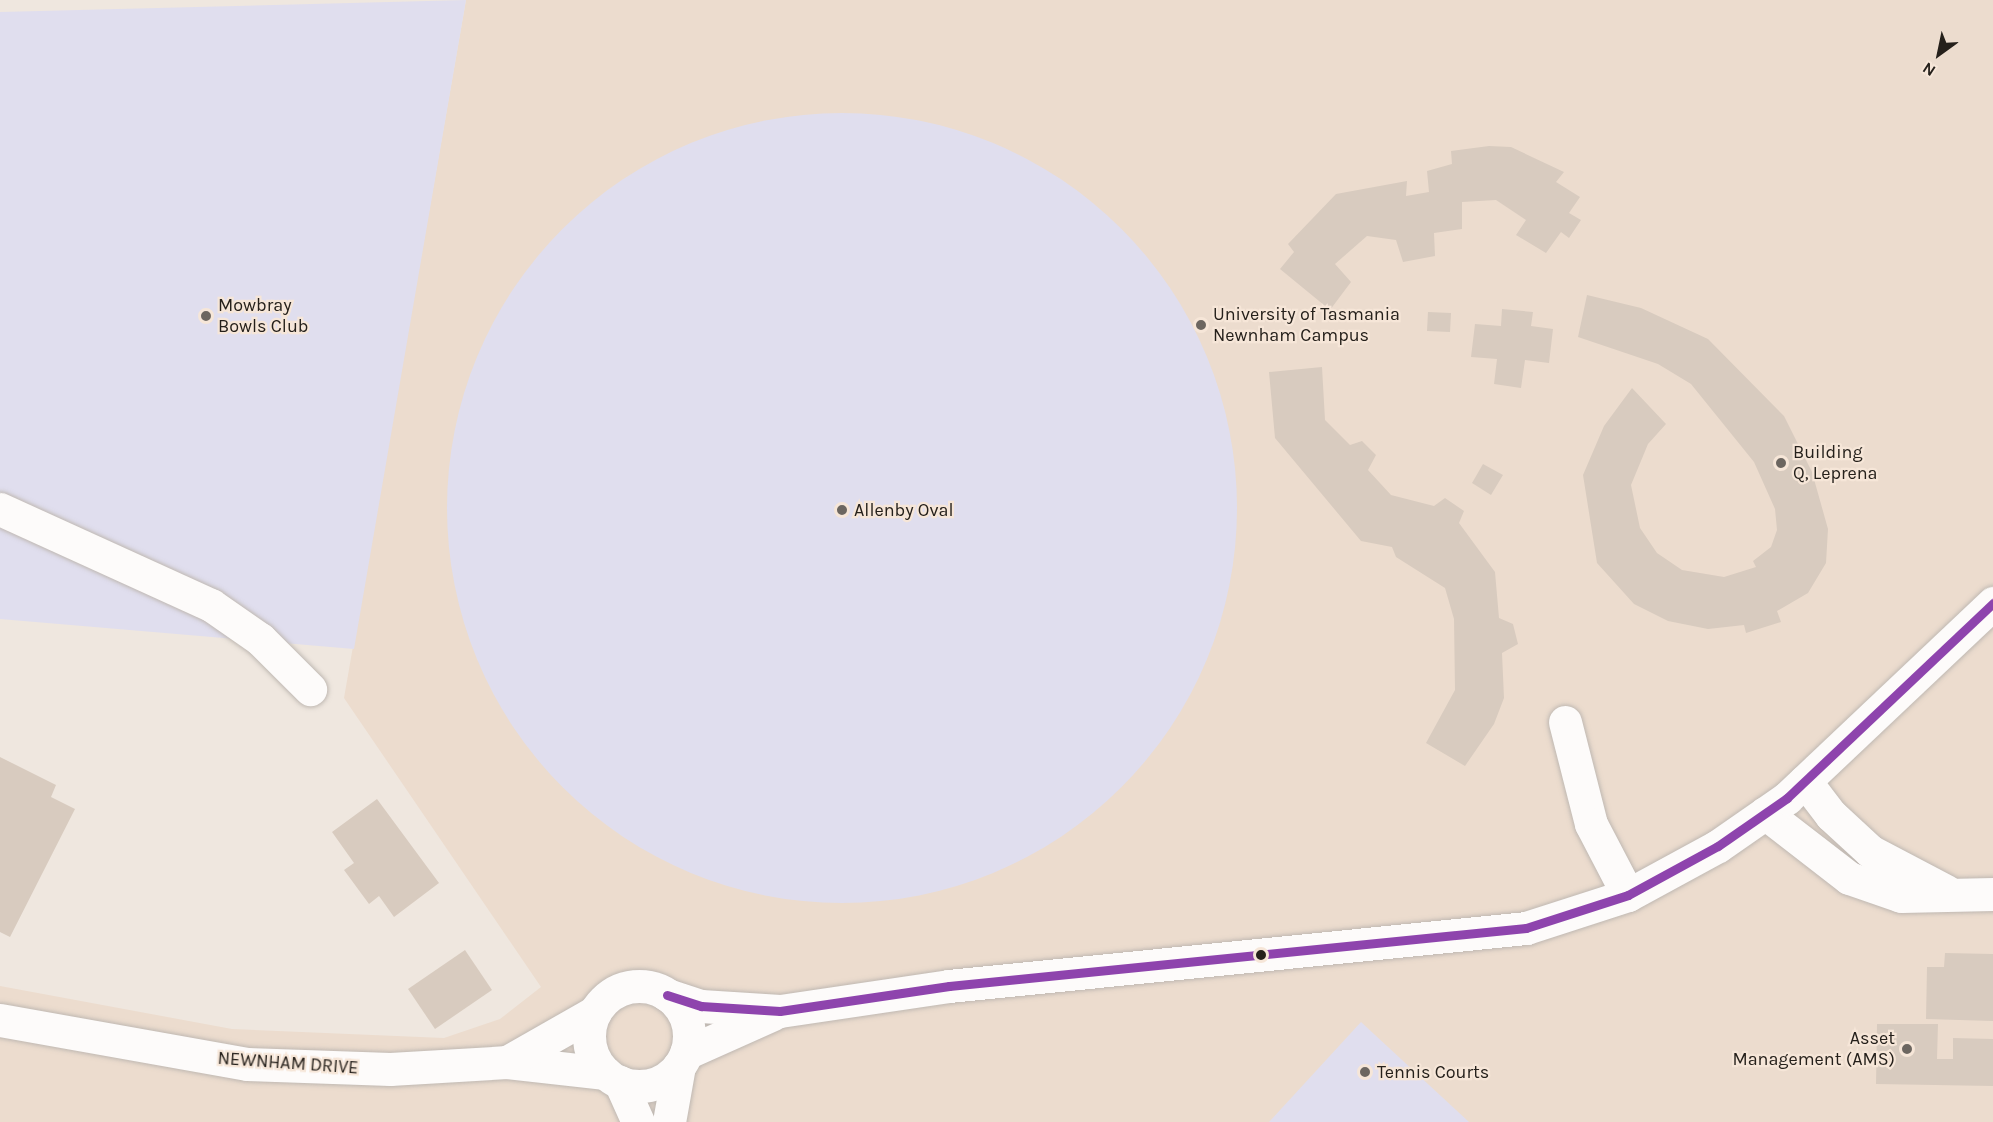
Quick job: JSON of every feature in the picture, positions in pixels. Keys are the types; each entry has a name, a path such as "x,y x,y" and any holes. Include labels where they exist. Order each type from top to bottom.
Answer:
{"street":[{"path":"0,509 211,605 260,639 310,689"},
{"path":"638,1122 613,1078 589,1044 595,1012 605,999 635,986 701,1006 780,1011 949,986 1526,928 1628,895 1765,813 1805,781 1993,603"},
{"path":"1565,722 1591,824 1628,895"},
{"path":"1805,781 1831,815 1870,851 1946,891"},
{"path":"1765,813 1848,878 1901,896 1946,891 1993,894"},
{"path":"667,995 687,1021 682,1060 669,1122"},
{"path":"613,1078 653,1084 682,1060 780,1011"},
{"name":"NEWNHAM DRIVE","path":"507,1062 595,1012"},
{"name":"NEWNHAM DRIVE","path":"0,1020 247,1064 390,1069 507,1062 613,1078"}],"shaded area":[{"name":"University of Tasmania Newnham Campus","path":"466,0 1993,0 1993,1122 0,1122 0,986 232,1029 444,1038 500,1019 541,987 344,698"},
{"name":"Mowbray Bowls Club","path":"466,0 354,649 0,619 0,12"},
{"name":"Allenby Oval","path":"842,113 881,115 919,121 957,130 993,143 1061,180 1121,229 1170,289 1207,357 1220,393 1229,431 1235,469 1237,508 1235,547 1229,585 1220,623 1207,659 1170,727 1121,787 1061,836 993,873 957,886 919,895 881,901 842,903 803,901 765,895 727,886 691,873 623,836 563,787 514,727 477,659 464,623 455,585 449,547 447,508 449,469 455,431 464,393 477,357 514,289 563,229 623,180 691,143 727,130 765,121 803,115"},
{"name":"Tennis Courts","path":"1361,1022 1469,1122 1269,1122"}],"building":[{"path":"1489,146 1511,147 1564,172 1556,182 1580,197 1569,213 1581,220 1569,238 1561,232 1546,253 1516,235 1526,220 1496,200 1462,202 1462,229 1434,233 1435,256 1403,262 1396,240 1367,236 1335,264 1351,282 1330,310 1280,269 1294,252 1288,244 1336,194 1407,181 1406,196 1429,192 1427,171 1452,164 1451,151"},
{"name":"Building Q, Leprena","path":"1587,295 1641,308 1708,339 1784,416 1812,472 1828,529 1826,563 1808,593 1777,611 1781,622 1746,633 1744,625 1708,629 1668,621 1634,604 1597,563 1583,475 1604,426 1632,388 1666,424 1648,444 1631,485 1640,528 1657,553 1682,570 1724,577 1756,567 1753,561 1771,547 1777,530 1775,509 1754,462 1691,384 1658,364 1578,337"},
{"path":"1502,309 1533,312 1531,326 1553,329 1549,363 1525,360 1521,388 1494,384 1497,359 1471,357 1475,324 1501,326"},
{"path":"1428,312 1451,313 1450,332 1427,331"},
{"path":"1322,367 1325,420 1350,445 1362,441 1376,455 1368,470 1391,495 1434,506 1445,498 1464,511 1459,523 1495,572 1499,618 1513,624 1518,644 1502,653 1504,698 1494,724 1465,766 1426,743 1455,690 1454,619 1445,588 1396,557 1392,547 1361,541 1275,438 1269,372"},
{"path":"1483,464 1503,475 1491,495 1472,483"},
{"path":"0,757 56,785 51,797 75,809 10,937 0,932"},
{"path":"377,799 439,883 394,917 379,896 369,904 344,870 354,863 332,832"},
{"path":"465,950 492,990 435,1029 408,989"},
{"name":"Asset Management (AMS)","path":"1945,953 1993,954 1993,1021 1926,1019 1927,967 1944,967"},
{"name":"Asset Management (AMS)","path":"1877,1024 1938,1024 1937,1059 1953,1059 1953,1038 1993,1039 1993,1086 1876,1084"}],"transit line":[{"path":"667,995 701,1006 780,1011 949,986 1526,928 1628,895 1718,846 1787,798 1993,603"}],"place":[{"name":"Mowbray Bowls Club","path":"206,316"},
{"name":"University of Tasmania Newnham Campus","path":"1201,325"},
{"name":"Building Q, Leprena","path":"1781,463"},
{"name":"Allenby Oval","path":"842,510"},
{"name":"Asset Management (AMS)","path":"1907,1049"},
{"name":"Tennis Courts","path":"1365,1072"}]}
